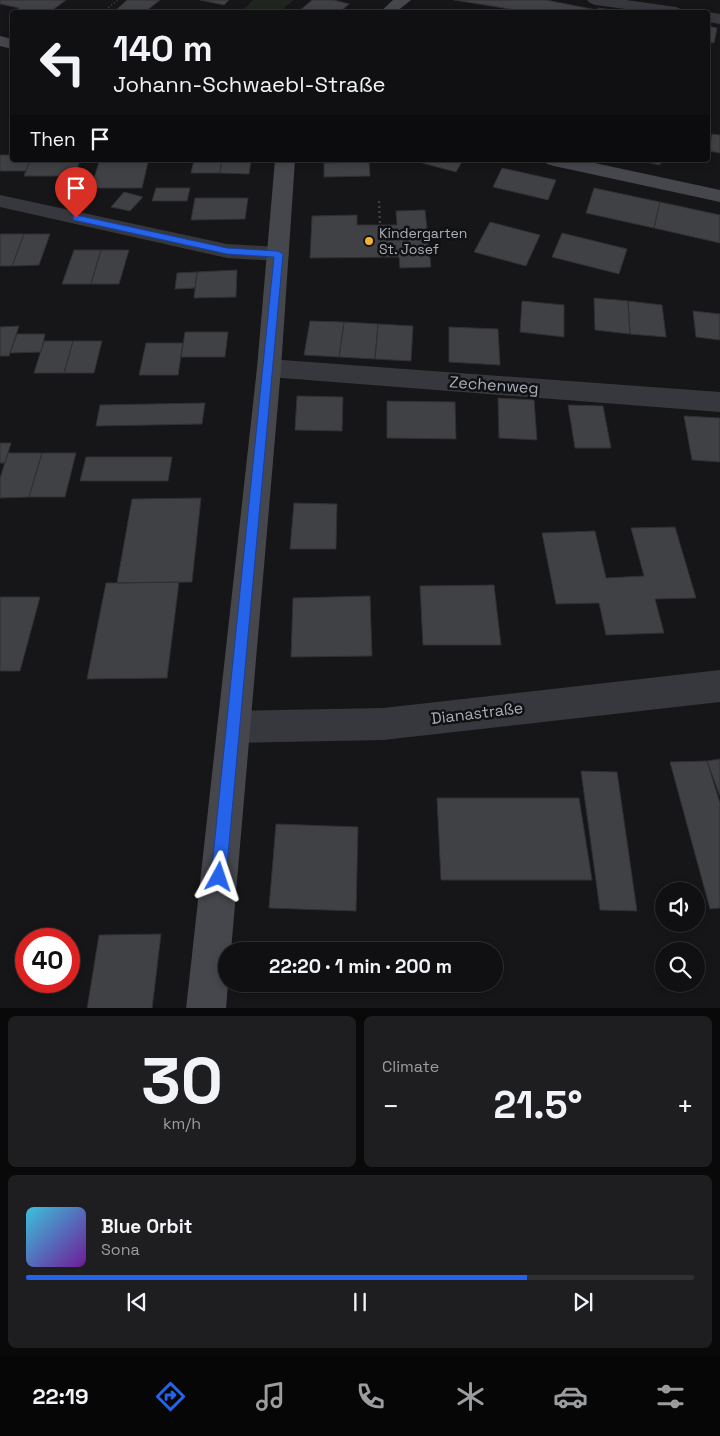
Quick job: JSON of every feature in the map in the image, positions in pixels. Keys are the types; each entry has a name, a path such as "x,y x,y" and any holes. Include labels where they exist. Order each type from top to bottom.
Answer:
{"street":[{"path":"390,10 403,0"},
{"path":"595,0 662,10"},
{"path":"206,1008 269,368 285,162"},
{"path":"563,162 720,196"},
{"path":"0,201 227,251 278,254"},
{"name":"Zechenweg","path":"269,368 720,402"},
{"name":"Dianastraße","path":"233,727 383,724 720,686"}],"path":[{"path":"105,10 118,0"},
{"path":"379,201 380,225"}],"shaded area":[{"path":"253,0 294,0 282,10 243,10"}],"building":[{"path":"0,0 66,0 53,10 16,10 19,8 0,4"},
{"path":"127,0 160,0 148,10 116,10"},
{"path":"200,0 229,0 224,5"},
{"path":"312,0 334,0 349,4 342,10 300,10"},
{"path":"454,0 546,0 597,10 516,10"},
{"path":"710,26 717,28 714,43 710,42"},
{"path":"712,134 720,135 720,153 710,151"},
{"path":"0,155 10,155 10,162 29,162 26,171 0,171"},
{"path":"29,162 79,162 75,176 24,176"},
{"path":"99,162 148,162 142,188 91,188"},
{"path":"194,162 222,162 220,173 191,173"},
{"path":"222,162 251,162 249,174 220,173"},
{"path":"369,162 370,176 324,177 324,163"},
{"path":"423,162 462,162 456,172"},
{"path":"646,162 661,162 660,165"},
{"path":"502,168 556,180 548,200 493,187"},
{"path":"156,188 190,188 187,201 152,201"},
{"path":"594,188 660,202 654,228 586,213"},
{"path":"124,192 143,197 130,211 111,207"},
{"path":"195,198 248,198 245,219 191,220"},
{"path":"660,202 720,215 720,243 654,228"},
{"name":"Kindergarten St. Josef","path":"425,210 431,267 400,268 399,257 310,258 312,216 357,215 357,225 397,225 396,211"},
{"path":"490,222 540,235 526,266 474,252"},
{"path":"562,233 627,249 619,274 552,257"},
{"path":"0,234 24,234 12,266 0,266"},
{"path":"24,234 50,234 39,265 12,266"},
{"path":"74,250 101,250 91,284 62,284"},
{"path":"101,250 129,250 119,284 91,284"},
{"path":"237,270 236,297 194,298 197,272"},
{"path":"197,272 195,288 175,289 177,273"},
{"path":"594,298 628,301 630,334 595,330"},
{"path":"522,301 564,305 564,337 520,332"},
{"path":"628,301 662,305 666,337 630,334"},
{"path":"693,311 720,314 720,340 696,337"},
{"path":"310,321 344,322 339,357 304,355"},
{"path":"344,322 378,324 375,359 339,357"},
{"path":"378,324 413,326 411,361 375,359"},
{"path":"19,326 9,356 0,356 0,327"},
{"path":"449,327 498,329 500,365 449,362"},
{"path":"185,332 228,332 225,357 181,357"},
{"path":"17,334 45,334 41,352 10,353"},
{"path":"44,341 73,341 64,373 34,373"},
{"path":"73,341 102,341 94,373 64,373"},
{"path":"146,343 183,343 178,375 139,375"},
{"path":"297,396 343,397 342,431 295,430"},
{"path":"498,398 534,400 537,440 499,438"},
{"path":"387,401 455,402 456,439 387,438"},
{"path":"205,403 202,424 96,426 100,405"},
{"path":"568,405 603,406 611,448 575,448"},
{"path":"684,416 720,418 720,462 692,460"},
{"path":"0,443 11,443 5,463 0,463"},
{"path":"8,453 42,453 29,497 0,498 0,478"},
{"path":"42,453 76,453 65,497 29,497"},
{"path":"86,457 172,457 168,481 80,481"},
{"path":"201,498 192,582 117,583 132,499"},
{"path":"294,503 337,504 336,549 290,549"},
{"path":"675,527 696,598 655,599 664,633 606,635 599,603 556,604 542,533 595,531 606,578 644,576 631,528"},
{"path":"179,582 167,678 87,679 106,583"},
{"path":"494,585 501,645 423,645 420,586"},
{"path":"370,596 372,656 291,657 293,598"},
{"path":"0,597 40,597 20,671 0,671"},
{"path":"720,759 720,796 707,761"},
{"path":"707,761 720,803 720,908 710,909 705,891 705,882 703,882 670,762"},
{"path":"581,771 617,772 637,911 600,910"},
{"path":"437,798 579,798 592,880 441,880"},
{"path":"276,824 358,827 356,911 269,908"},
{"path":"161,934 152,1008 87,1008 99,935"}],"place":[{"name":"Kindergarten St. Josef","path":"369,241"}],"route":[{"path":"76,218 227,251 278,254 269,368 219,877"}]}
